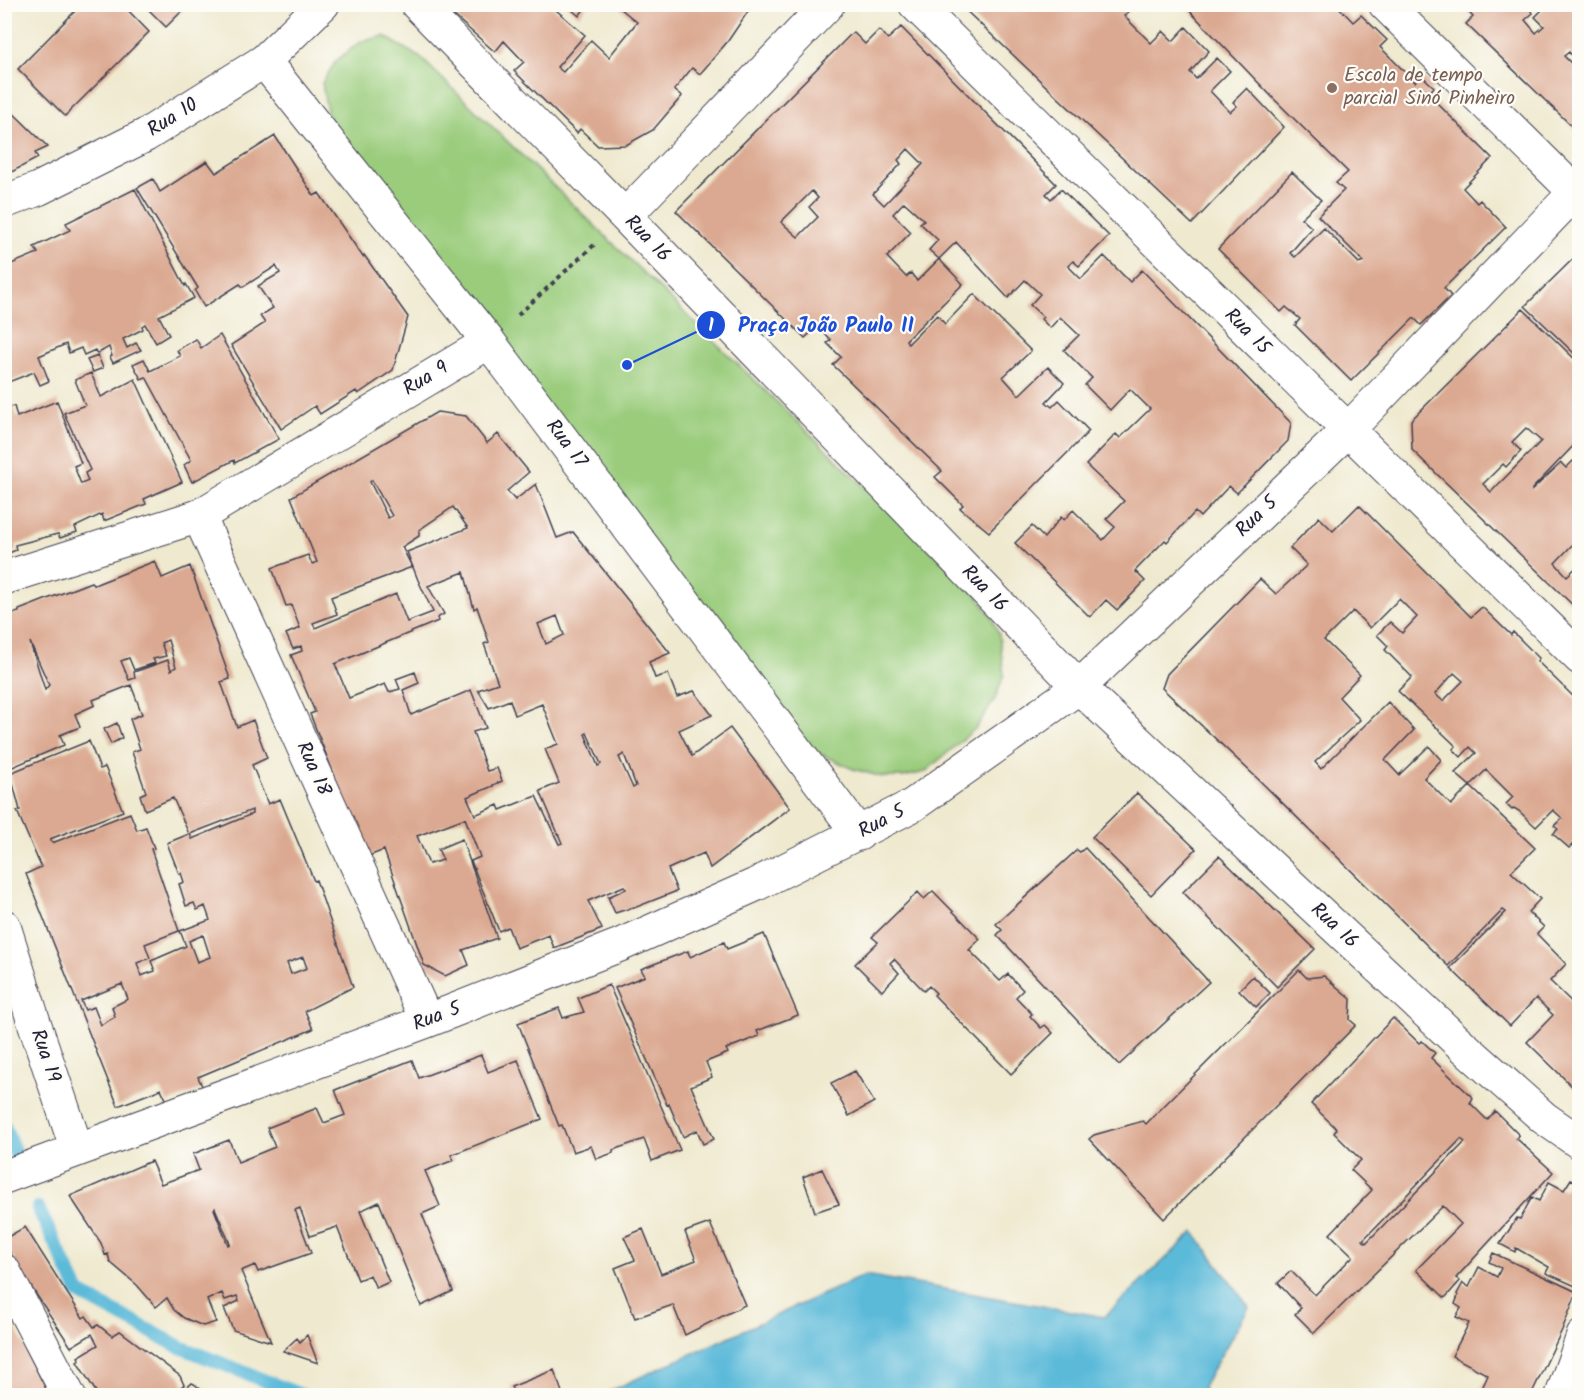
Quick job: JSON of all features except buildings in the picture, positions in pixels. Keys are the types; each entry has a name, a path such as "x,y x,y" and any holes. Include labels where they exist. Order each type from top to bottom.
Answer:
{"street":[{"name":"Rua 10","path":"4,202 38,189 146,135 264,61 323,4"},
{"name":"Rua 16","path":"417,4 625,216 1079,687 1455,1040 1544,1118 1580,1143"},
{"path":"625,216 828,4"},
{"name":"Rua 15","path":"915,4 1580,658"},
{"path":"1385,4 1578,192"},
{"name":"Rua 17","path":"264,61 489,342 859,834"},
{"name":"Rua 5","path":"4,1177 427,1021 620,945 755,885 913,805 1079,687 1347,431 1578,192"},
{"name":"Rua 9","path":"4,578 199,516 489,342"},
{"name":"Rua 18","path":"199,516 427,1021"},
{"name":"Rua 19","path":"4,926 77,1150"},
{"path":"4,1271 69,1395"}],"lane":[{"path":"1558,1395 1580,1334"}],"path":[{"path":"489,342 625,216"}],"green space":[{"path":"384,36 421,58 977,595 991,616 999,634 1004,675 995,699 976,728 925,772 903,777 883,777 853,769 810,749 337,135 327,112 322,83 336,61 360,42"}],"water":[{"path":"1194,1232 1249,1307 1203,1386 1205,1395 601,1395 865,1275 1104,1317"}],"waterway":[{"path":"4,1126 15,1153"},
{"path":"38,1208 79,1293 178,1346 303,1396"}],"place":[{"name":"Escola de tempo parcial Sinó Pinheiro","path":"1332,88"},
{"name":"Praça João Paulo II","path":"627,365"}]}
